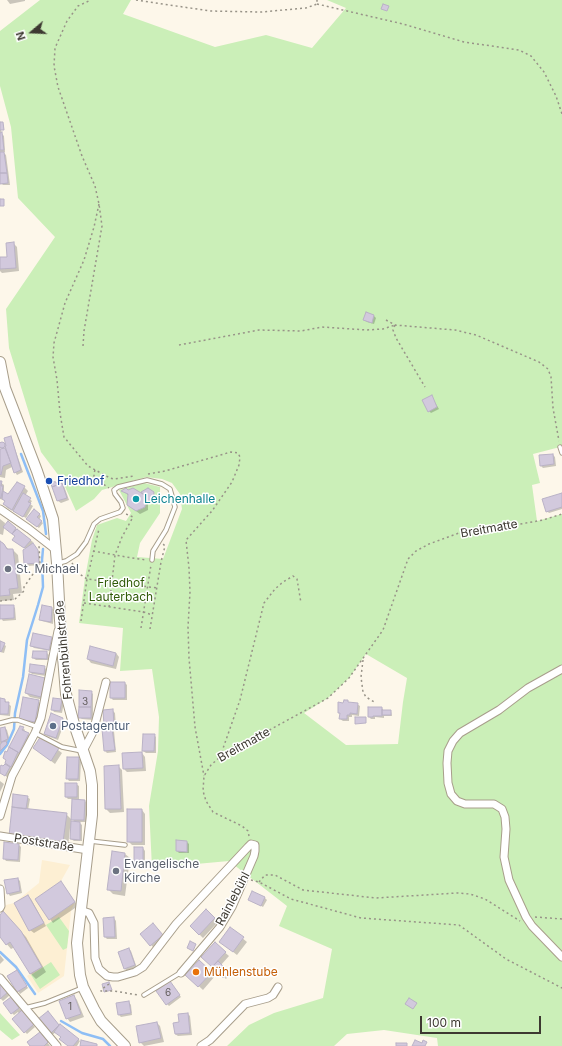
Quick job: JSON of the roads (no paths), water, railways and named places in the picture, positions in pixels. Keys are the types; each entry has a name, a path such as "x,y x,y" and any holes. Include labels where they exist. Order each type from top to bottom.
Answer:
{"main road":[{"name":"Fohrenbühlstraße","path":"0,362 2,389 46,497 53,519 58,563 60,620 66,694 90,771 93,796 89,846 77,943 80,976 83,987 101,1021 125,1046"}],"street":[{"path":"0,509 56,550"},
{"path":"0,816 12,776 37,730 44,708 60,620"},
{"path":"562,669 528,688 499,710 460,733 453,741 448,751 447,763 449,788 451,794 457,801 465,804 494,804 502,809 506,829 504,857 508,880 532,926 562,957"},
{"path":"83,751 92,732 106,682"},
{"name":"Poststraße","path":"0,836 89,846"},
{"name":"Rainlebühl","path":"80,910 89,913 94,923 95,958 99,968 107,976 118,977 135,972 143,967 176,924 248,847 251,844 255,845 256,851 232,907 220,927 181,972"},
{"path":"0,889 0,908"},
{"path":"0,978 57,1046"},
{"path":"201,1046 210,1040 245,1004 268,998 273,995 278,987"}],"lane":[{"path":"560,447 562,453"},
{"path":"58,563 62,563 76,554 86,542 94,524 100,519 120,512 123,508 122,502 115,494 114,490 118,487 147,480 162,484 170,490 175,507 166,530 153,552 152,560"},
{"path":"0,723 18,720 37,730 62,747 83,751"},
{"path":"89,846 125,846"},
{"path":"144,995 181,972"},
{"path":"25,1008 45,1003 83,987"}],"waterway":[{"path":"21,454 43,511 46,534"},
{"path":"0,754 7,745 14,729 15,713 23,677 27,640 43,587 43,549"},
{"path":"0,952 16,967 35,994"},
{"path":"61,1021 82,1033 103,1039 110,1046"}],"place":[{"name":"Friedhof","path":"49,481"},
{"name":"Leichenhalle","path":"136,499"},
{"name":"St. Michael","path":"8,569"},
{"name":"Postagentur","path":"53,726"},
{"name":"Evangelische Kirche","path":"116,871"},
{"name":"Mühlenstube","path":"196,972"}],"park label":[{"name":"Friedhof Lauterbach","path":"121,590"}]}
